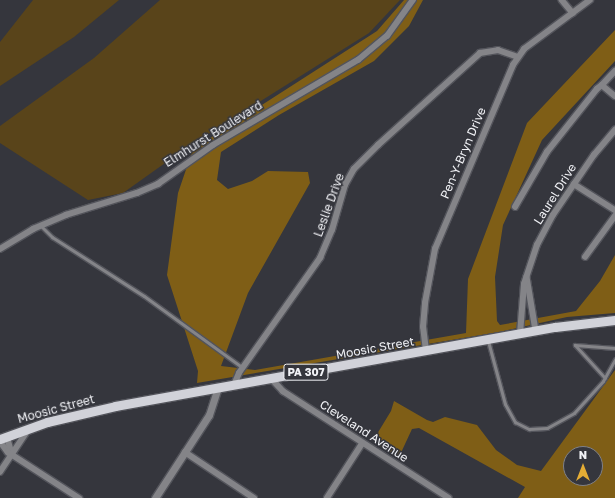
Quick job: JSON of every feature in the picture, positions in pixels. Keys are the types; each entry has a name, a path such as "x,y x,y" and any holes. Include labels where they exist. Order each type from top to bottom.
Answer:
{"main road":[{"name":"Moosic Street","path":"2,438 29,428 92,411 488,339 615,320"}],"street":[{"name":"Elmhurst Boulevard","path":"0,249 40,226 87,207 137,193 158,184 213,145 358,60 387,36 413,0"},
{"path":"562,0 573,13"},
{"name":"Pen-Y-Bryn Drive","path":"426,351 423,327 425,303 435,250 469,164 518,57 590,0"},
{"name":"Leslie Drive","path":"234,385 243,368 320,258 330,236 346,186 354,170 378,145 480,53 498,50 518,57"},
{"path":"515,207 547,152 615,71"},
{"path":"602,85 615,96"},
{"name":"Laurel Drive","path":"520,334 524,284 537,245 574,184 594,155 615,130"},
{"path":"574,184 615,210"},
{"path":"585,257 615,216"},
{"path":"527,276 536,331"},
{"name":"Cleveland Avenue","path":"271,378 283,392 362,444 449,498"},
{"path":"155,498 209,415 218,388"},
{"path":"0,472 29,428"},
{"path":"2,438 12,454"},
{"path":"2,438 12,454 79,498"},
{"path":"327,498 362,444"},
{"path":"185,452 254,498"}],"lane":[{"path":"40,226 52,237 144,296 243,368"},
{"path":"488,339 505,404 515,422 529,430 547,428 574,413 605,378 615,359"},
{"path":"605,378 575,345 615,348"}],"shaded area":[{"path":"33,0 119,0 74,37 0,86 0,42"},
{"path":"160,0 400,0 369,33 189,146 123,193 88,200 0,143 0,126 94,58"},
{"path":"404,0 423,0 409,26 374,61 279,115 221,152 217,180 228,189 252,181 268,171 308,172 310,183 248,293 221,366 255,370 466,333 468,279 527,123 615,30 615,61 542,140 503,225 495,277 497,321 500,325 576,311 600,281 615,255 615,313 567,317 499,332 197,383 198,371 167,275 178,193 193,149 377,31"},
{"path":"615,370 615,498 518,498 525,487 419,428 412,429 399,457 375,443 374,439 391,411 394,401 433,422 445,417 477,425 496,450 517,465 541,471"}]}
